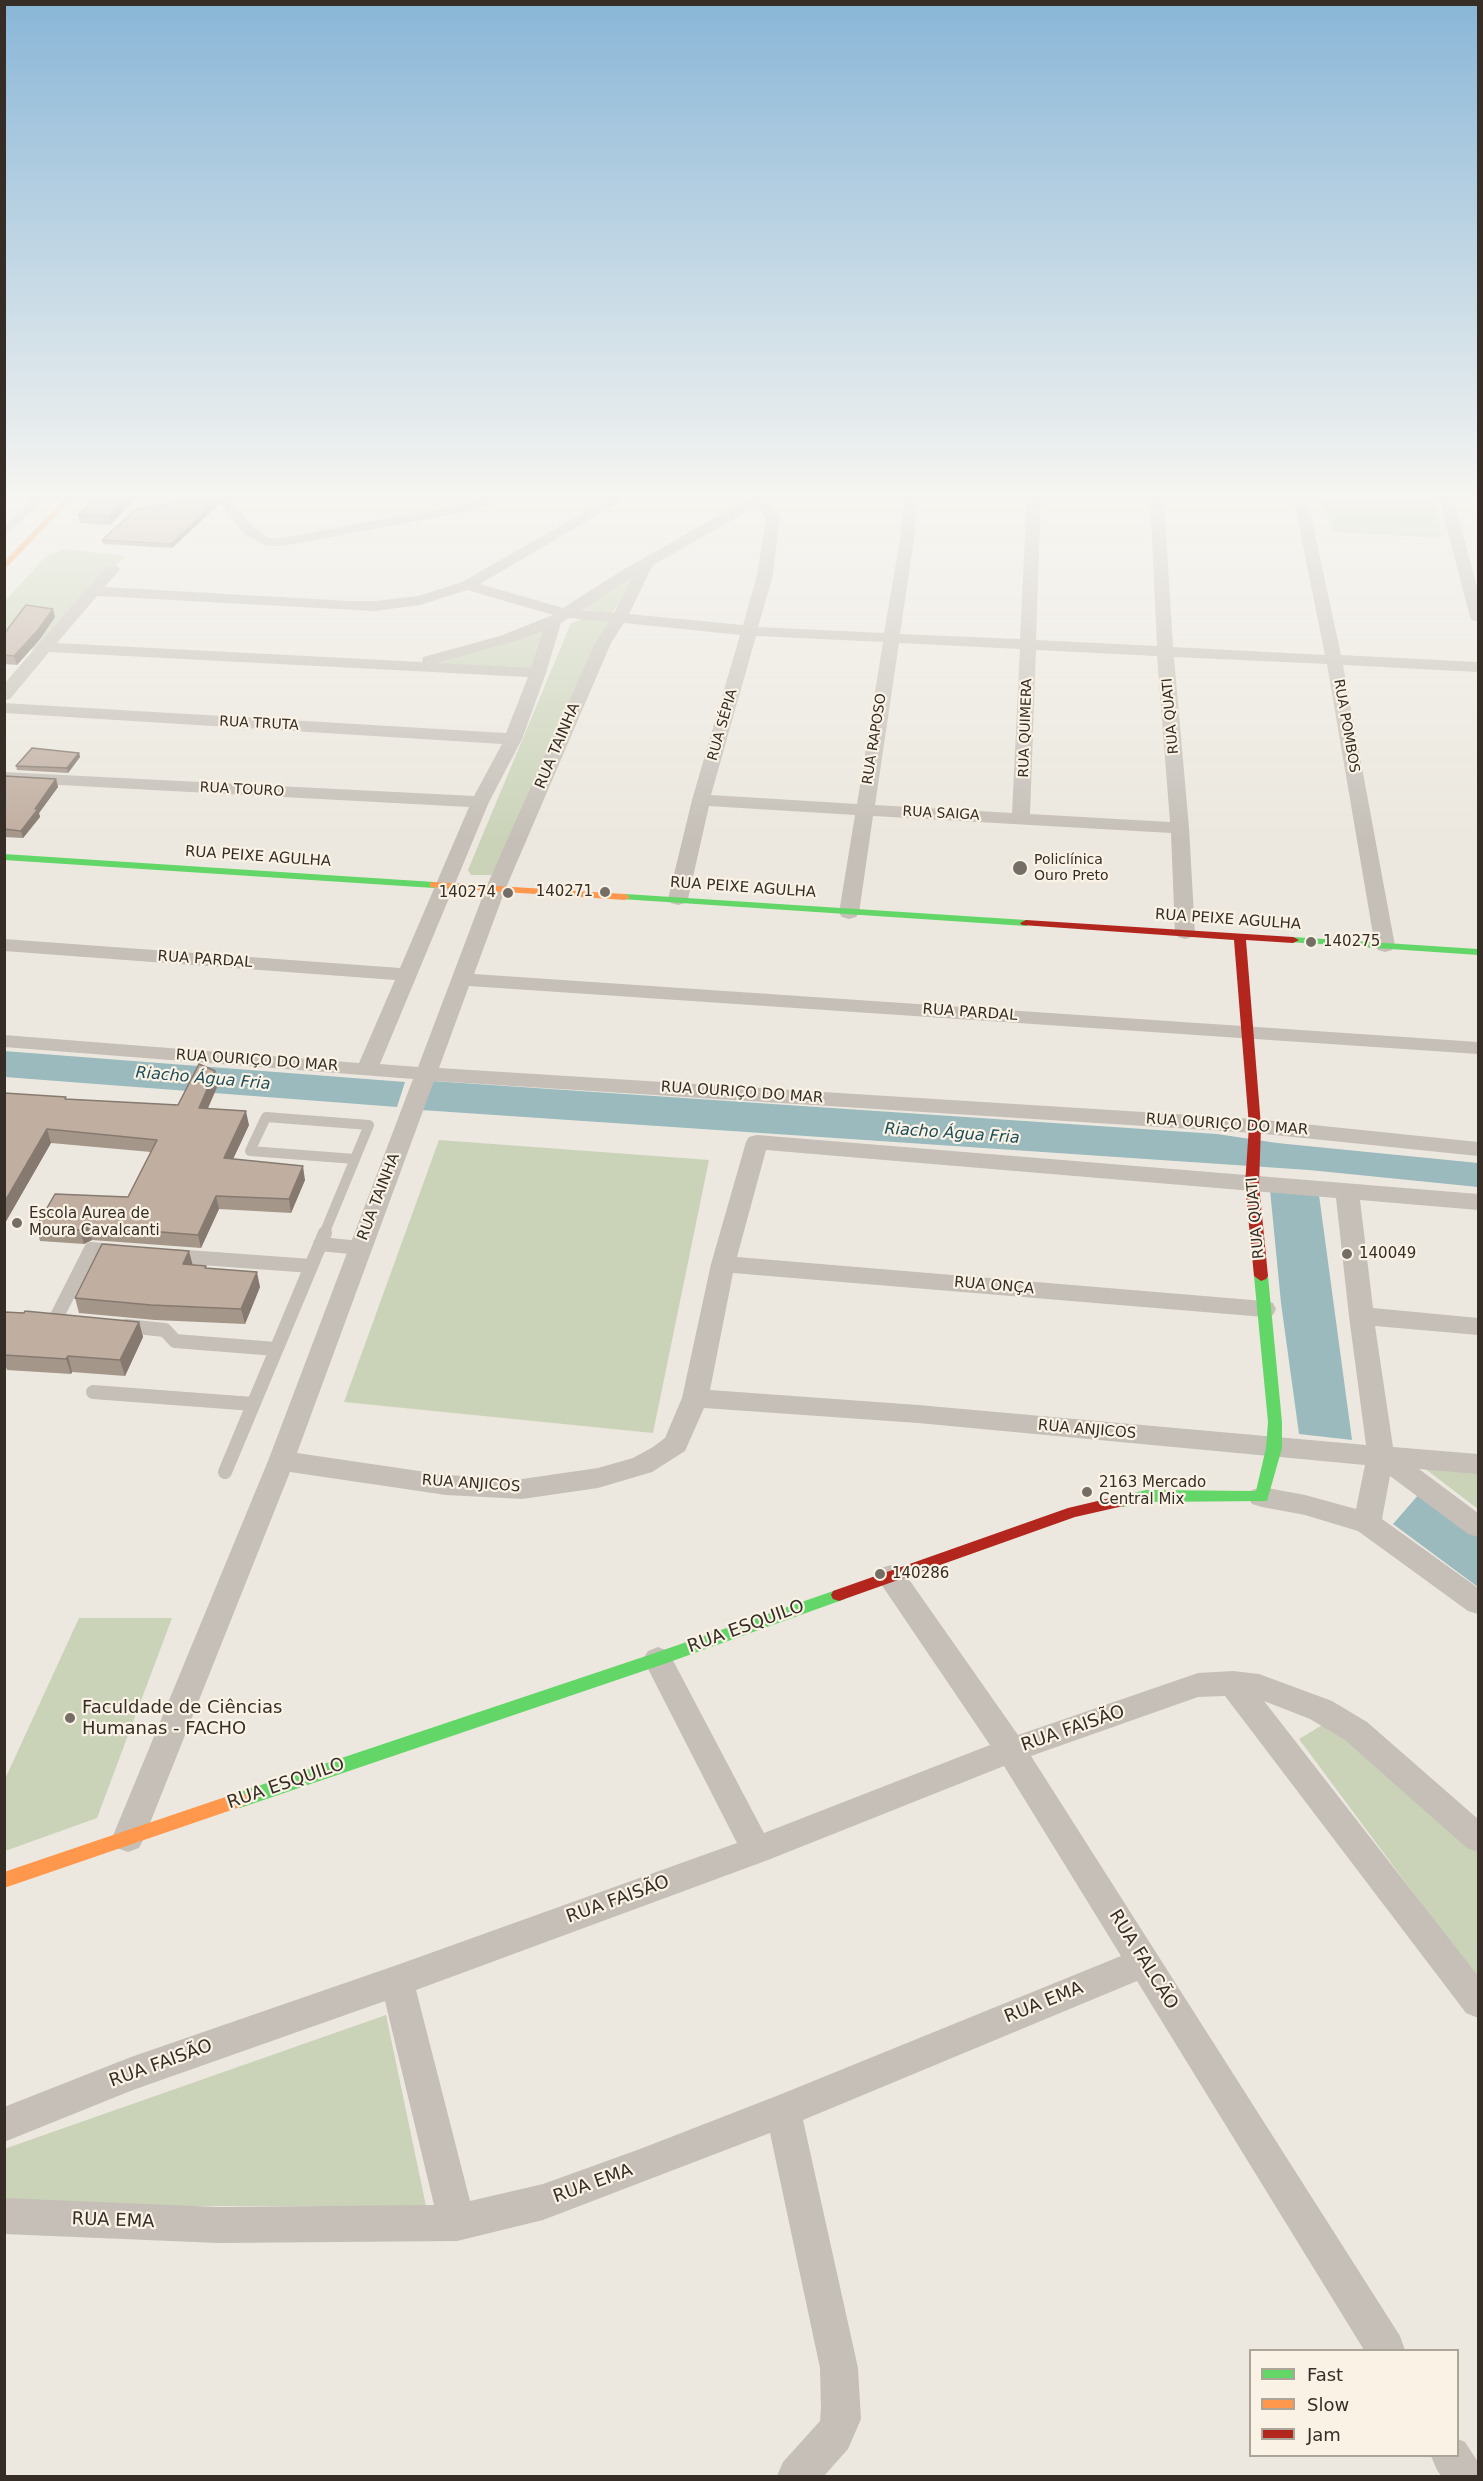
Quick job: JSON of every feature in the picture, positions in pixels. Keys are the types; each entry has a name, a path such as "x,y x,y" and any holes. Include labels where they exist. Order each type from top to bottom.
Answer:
{"main road":[{"name":"RUA PEIXE AGULHA","path":"4,856 495,890 678,899 849,913 1479,952"},
{"name":"RUA QUATI","path":"1240,938 1249,1032 1254,1183 1275,1422 1274,1448 1262,1497"},
{"name":"RUA ESQUILO","path":"4,1880 658,1659 1073,1512 1146,1496 1262,1497"}],"street":[{"path":"4,694 75,610"},
{"path":"538,610 559,617 751,631 1479,667"},
{"path":"382,666 439,658 506,639 571,610"},
{"name":"RUA TAINHA","path":"128,1838 281,1461 495,890 603,643 623,610"},
{"name":"RUA SÉPIA","path":"678,899 701,800 756,610"},
{"name":"RUA RAPOSO","path":"849,913 895,610"},
{"name":"RUA QUIMERA","path":"1021,819 1030,610"},
{"name":"RUA QUATI","path":"1163,610 1180,828 1185,933"},
{"name":"RUA POMBOS","path":"1324,610 1385,946"},
{"path":"367,1070 480,802 513,739 559,617"},
{"path":"44,647 538,673"},
{"name":"RUA TRUTA","path":"4,708 513,739"},
{"name":"RUA TOURO","path":"4,777 480,802"},
{"name":"RUA SAIGA","path":"701,800 1180,828"},
{"name":"RUA PARDAL","path":"4,945 406,975"},
{"name":"RUA PARDAL","path":"461,979 1479,1048"},
{"name":"RUA OURIÇO DO MAR","path":"4,1041 424,1076 1254,1130 1479,1149"},
{"name":"RUA ANJICOS","path":"281,1461 446,1485 522,1489 598,1478 642,1465 676,1444 695,1398 723,1264 757,1142 1254,1183"},
{"path":"1254,1183 1479,1202"},
{"path":"1347,1192 1361,1316 1381,1455 1367,1523"},
{"name":"RUA ONÇA","path":"723,1264 1264,1309"},
{"path":"1361,1316 1479,1326"},
{"name":"RUA ANJICOS","path":"695,1398 918,1414 1274,1448 1479,1464"},
{"path":"1381,1455 1479,1527"},
{"name":"RUA ESQUILO","path":"1262,1497 1305,1505 1367,1523 1479,1603"},
{"name":"RUA FALCÃO","path":"891,1576 1011,1750 1385,2349"},
{"path":"658,1659 757,1850"},
{"path":"1233,1683 1479,2002"},
{"name":"RUA FAISÃO","path":"4,2125 131,2074 397,1981 757,1850 1011,1750 1198,1685 1233,1683 1258,1686 1321,1710 1356,1731 1479,1838"},
{"name":"RUA EMA","path":"4,2216 218,2225 457,2223 543,2202 783,2110 1144,1962"},
{"path":"397,1981 457,2223"},
{"path":"783,2110 839,2368 841,2408 841,2419 834,2435 797,2476"},
{"path":"1452,2457 1464,2476"}],"lane":[{"path":"225,1472 311,1266 369,1125 266,1118 250,1151 355,1159"},
{"path":"320,1244 360,1248"},
{"path":"77,1322 55,1320 91,1250 126,1252"},
{"path":"160,1255 311,1266"},
{"path":"110,1325 165,1330 175,1341 276,1349"},
{"path":"93,1392 253,1404"}],"green space":[{"path":"5,610 74,610 36,650 5,646"},
{"path":"587,610 615,610 612,614"},
{"path":"584,618 608,622 610,625 496,871 491,875 471,875 468,870 571,623"},
{"path":"547,626 535,669 428,663"},
{"path":"439,1140 709,1160 653,1433 344,1402"},
{"path":"1420,1465 1478,1470 1478,1509 1436,1477"},
{"path":"79,1618 172,1618 97,1818 5,1851 5,1779"},
{"path":"1324,1724 1380,1759 1478,1850 1478,1980 1299,1739"},
{"path":"386,2015 426,2206 5,2206 4,2149"}],"water":[{"name":"Riacho Água Fria","path":"4,1051 405,1082 397,1107 5,1077"},
{"name":"Riacho Água Fria","path":"432,1081 1217,1134 1277,1143 1478,1163 1478,1187 1309,1170 421,1110"},
{"path":"1270,1190 1319,1195 1352,1440 1299,1434 1281,1303"},
{"path":"1420,1493 1478,1537 1478,1587 1393,1524"}],"building":[{"path":"22,610 52,610 38,630 14,656 4,655 4,634"},
{"path":"32,748 79,753 67,768 16,766"},
{"path":"4,776 56,779 35,809 38,809 21,831 4,829"},
{"path":"199,1064 215,1071 199,1108 246,1111 224,1158 303,1166 289,1199 216,1196 198,1235 88,1226 80,1230 36,1227 55,1194 128,1197 157,1140 47,1129 4,1203 4,1093 178,1105"},
{"path":"102,1244 189,1251 183,1264 257,1272 241,1309 151,1305 75,1298"},
{"path":"25,1311 139,1322 120,1360 4,1355 4,1312 24,1313"}],"traffic: fast":[{"path":"4,857 434,885"},
{"path":"625,897 1026,923"},
{"path":"1293,940 1478,952"},
{"path":"1123,1501 1146,1496 1262,1497 1274,1448 1275,1422 1261,1276"},
{"path":"240,1800 658,1659 839,1595"}],"traffic: slow":[{"path":"434,885 625,897"},
{"path":"4,1880 240,1800"}],"traffic: jam":[{"path":"1026,923 1293,940"},
{"path":"1240,938 1255,1126 1252,1185 1261,1276"},
{"path":"839,1595 1073,1512 1123,1501"}],"place":[{"name":"Policlínica Ouro Preto","path":"1020,868"},
{"name":"140271","path":"605,892"},
{"name":"140274","path":"508,893"},
{"name":"140275","path":"1311,942"},
{"name":"Escola Aurea de Moura Cavalcanti","path":"17,1223"},
{"name":"140049","path":"1347,1254"},
{"name":"2163 Mercado Central Mix","path":"1087,1492"},
{"name":"140286","path":"880,1574"},
{"name":"Faculdade de Ciências Humanas - FACHO","path":"70,1718"}]}
